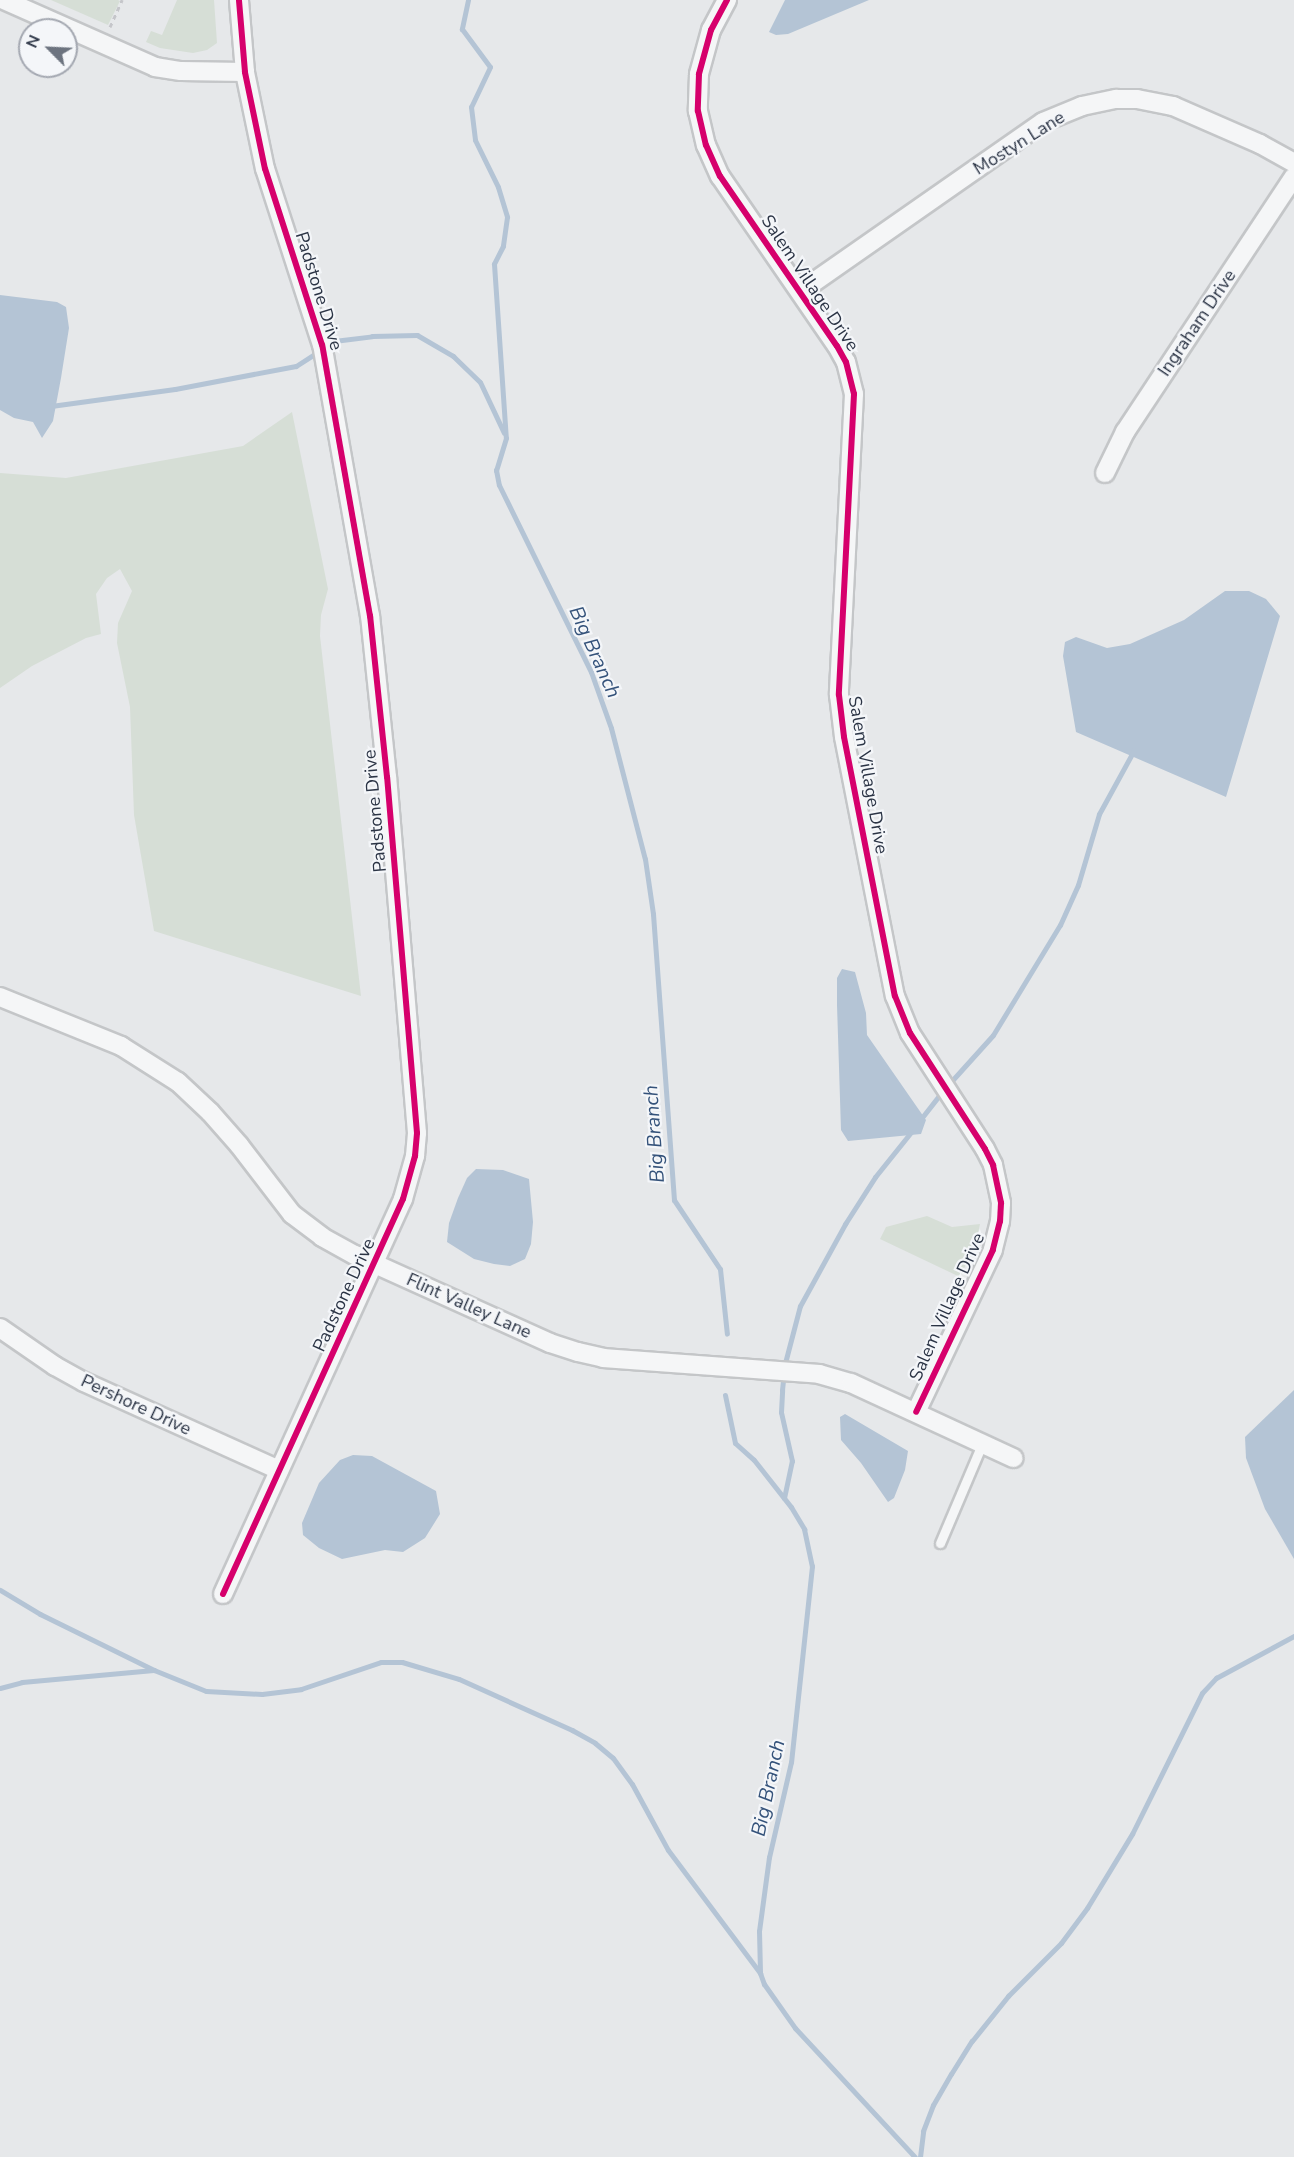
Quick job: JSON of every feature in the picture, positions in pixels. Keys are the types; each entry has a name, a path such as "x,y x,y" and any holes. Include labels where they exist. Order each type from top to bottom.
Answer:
{"street":[{"path":"4,0 154,67 180,71 245,72"},
{"name":"Padstone Drive","path":"223,1594 375,1264 410,1177 415,1156 417,1112 371,627 342,443 322,345 265,169 245,72 239,0"},
{"name":"Salem Village Drive","path":"727,0 703,51 698,92 701,127 720,176 801,291 846,362 854,394 839,695 844,737 895,996 910,1033 986,1149 993,1166 1001,1203 1000,1221 993,1250 916,1412"},
{"name":"Mostyn Lane","path":"801,291 1043,123 1082,106 1116,99 1137,99 1173,106 1260,144 1294,163"},
{"name":"Ingraham Drive","path":"1106,473 1125,432 1294,177"},
{"name":"Flint Valley Lane","path":"0,998 121,1046 163,1072 210,1112 292,1214 322,1237 375,1264 550,1343 578,1352 603,1358 819,1374 851,1383 1012,1458"},
{"name":"Pershore Drive","path":"0,1328 55,1366 84,1382 279,1470"}],"lane":[{"path":"940,1543 982,1444"}],"path":[{"path":"109,29 122,0"}],"shaded area":[{"path":"51,0 118,0 120,1 108,25"},
{"path":"177,0 214,0 217,43 207,50 193,53 160,48 146,42 151,31 162,35"},
{"path":"292,412 328,589 321,615 320,636 361,996 154,931 134,815 130,707 117,643 118,623 132,591 120,569 107,578 96,594 101,634 86,638 32,666 0,688 0,473 66,478 243,446"},
{"path":"927,1216 952,1227 980,1224 976,1243 960,1277 880,1239 886,1227"}],"water":[{"path":"785,0 869,0 788,34 776,35 769,32"},
{"path":"0,295 57,302 66,307 69,328 61,378 53,421 42,438 33,422 14,418 0,410"},
{"path":"1225,591 1249,591 1266,599 1280,616 1226,797 1076,732 1063,656 1065,642 1076,637 1107,648 1130,644 1184,620"},
{"path":"842,969 855,972 866,1013 867,1035 926,1120 921,1134 848,1141 841,1130 837,978"},
{"path":"476,1169 503,1170 529,1179 533,1222 531,1244 525,1259 510,1266 474,1259 447,1242 449,1223 458,1198 467,1178"},
{"path":"1294,1390 1294,1559 1265,1509 1246,1458 1245,1437"},
{"path":"845,1414 908,1451 905,1470 894,1498 888,1502 861,1463 841,1440 840,1417"},
{"path":"353,1455 372,1456 436,1491 440,1514 425,1538 403,1552 385,1550 342,1559 319,1548 303,1535 302,1523 319,1483 340,1460"}],"waterway":[{"name":"Big Branch","path":"468,0 462,29 490,67 471,107 475,140 498,187 507,217 503,246 494,264 506,438 496,470 499,485 591,672 611,728 645,859 653,914 674,1200 720,1269 727,1334"},
{"path":"327,346 334,341 372,336 417,335 453,356 480,382 504,433"},
{"path":"51,406 175,389 296,366 319,351"},
{"path":"948,1085 993,1035 1060,925 1078,885 1099,814 1134,750"},
{"path":"920,1120 942,1092"},
{"path":"784,1498 792,1461 781,1412 782,1390 785,1363 800,1306 845,1224 875,1177 911,1132"},
{"name":"Big Branch","path":"725,1395 735,1443 754,1460 791,1507 804,1529 812,1566 791,1762 769,1857 759,1931 760,1973 764,1984 795,2028 915,2157"},
{"path":"0,1590 40,1614 154,1670 206,1691 262,1694 301,1689 381,1662 402,1662 459,1679 572,1730 595,1743 613,1758 632,1784 668,1850 760,1973"},
{"path":"920,2157 923,2131 933,2105 951,2074 972,2041 1008,1996 1061,1943 1087,1908 1132,1834 1202,1693 1216,1678 1294,1636"},
{"path":"0,1688 22,1682 153,1670"}],"cycle path":[{"path":"223,1594 403,1199 415,1156 417,1133 387,777 370,616 322,345 265,169 245,72 239,0"},
{"path":"727,0 711,30 699,74 698,111 706,145 720,176 837,346 846,362 854,394 839,695 844,737 895,996 910,1033 985,1149 993,1165 1001,1203 1000,1221 993,1250 916,1412"}]}
